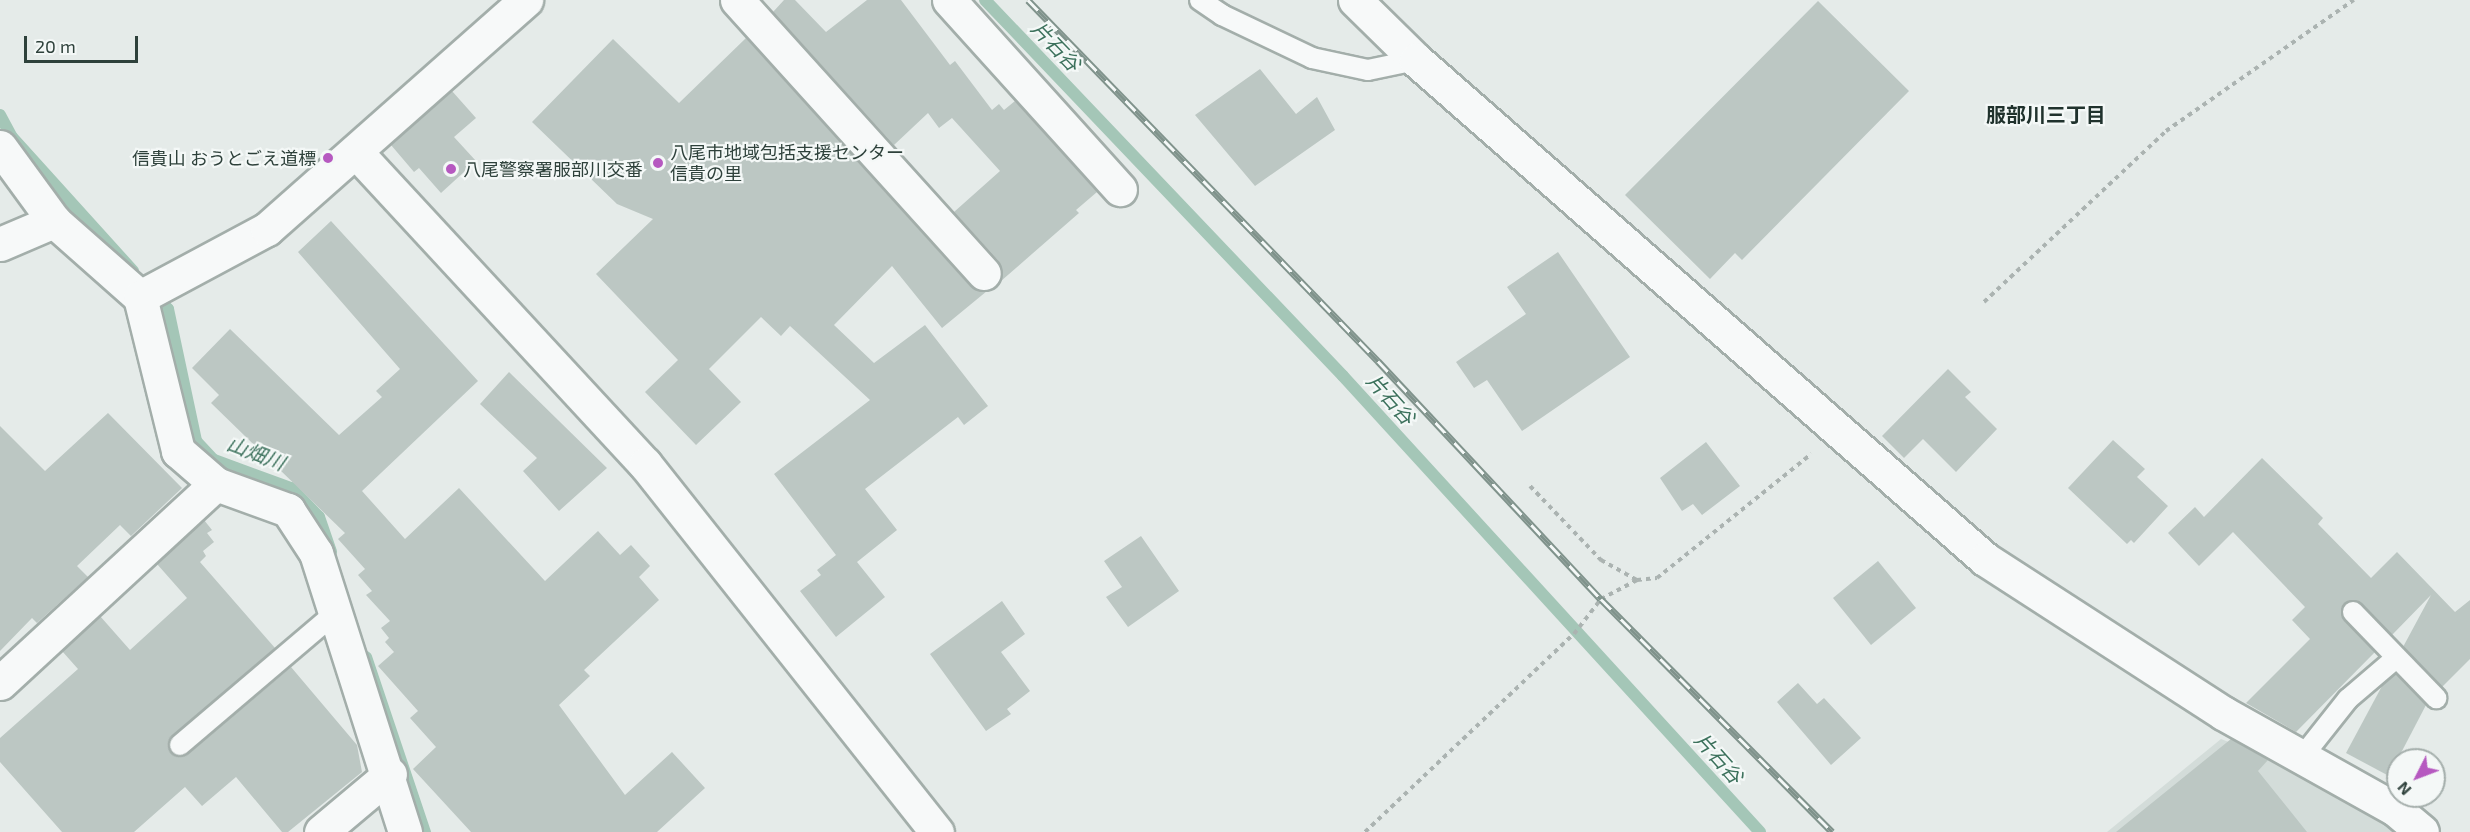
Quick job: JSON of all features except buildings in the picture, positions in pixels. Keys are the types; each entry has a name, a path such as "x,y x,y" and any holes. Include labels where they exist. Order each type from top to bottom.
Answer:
{"street":[{"path":"140,297 267,229 526,0"},
{"path":"736,0 984,273"},
{"path":"949,0 1120,189"},
{"path":"1355,0 1416,60 1837,433 1985,559 2223,712 2395,809 2422,832"},
{"path":"0,147 54,221 140,297 178,451 216,484 288,510 316,553 390,774 405,832"},
{"path":"356,152 645,464 937,832"},
{"path":"0,244 54,221"},
{"path":"0,683 216,484"},
{"path":"321,832 390,774"}],"lane":[{"path":"1200,0 1222,15 1312,58 1368,70 1416,60"},
{"path":"2353,612 2436,698"},
{"path":"180,745 335,613"},
{"path":"2302,757 2348,699 2396,658"}],"path":[{"path":"1984,302 2166,131 2354,0"},
{"path":"1365,832 1574,634 1600,599 1637,580 1657,578 1837,433"},
{"path":"1530,486 1601,560 1637,580"}],"shaded area":[{"path":"2221,739 2272,759 2403,832 2107,832"}],"waterway":[{"name":"片石谷","path":"985,0 1343,376 1760,832"},
{"name":"山畑川","path":"0,115 11,136 133,271"},
{"name":"山畑川","path":"153,293 168,309 196,441 214,460 291,488 319,517 331,552"},
{"name":"山畑川","path":"366,657 425,832"}],"railway":[{"path":"1028,0 1378,361 1601,599 1832,832"}],"place":[{"name":"信貴山 おうとごえ道標","path":"328,158"},
{"name":"八尾市地域包括支援センター 信貴の里","path":"658,163"},
{"name":"八尾警察署服部川交番","path":"451,169"}],"district":[{"name":"服部川三丁目","path":"2046,114"}]}
